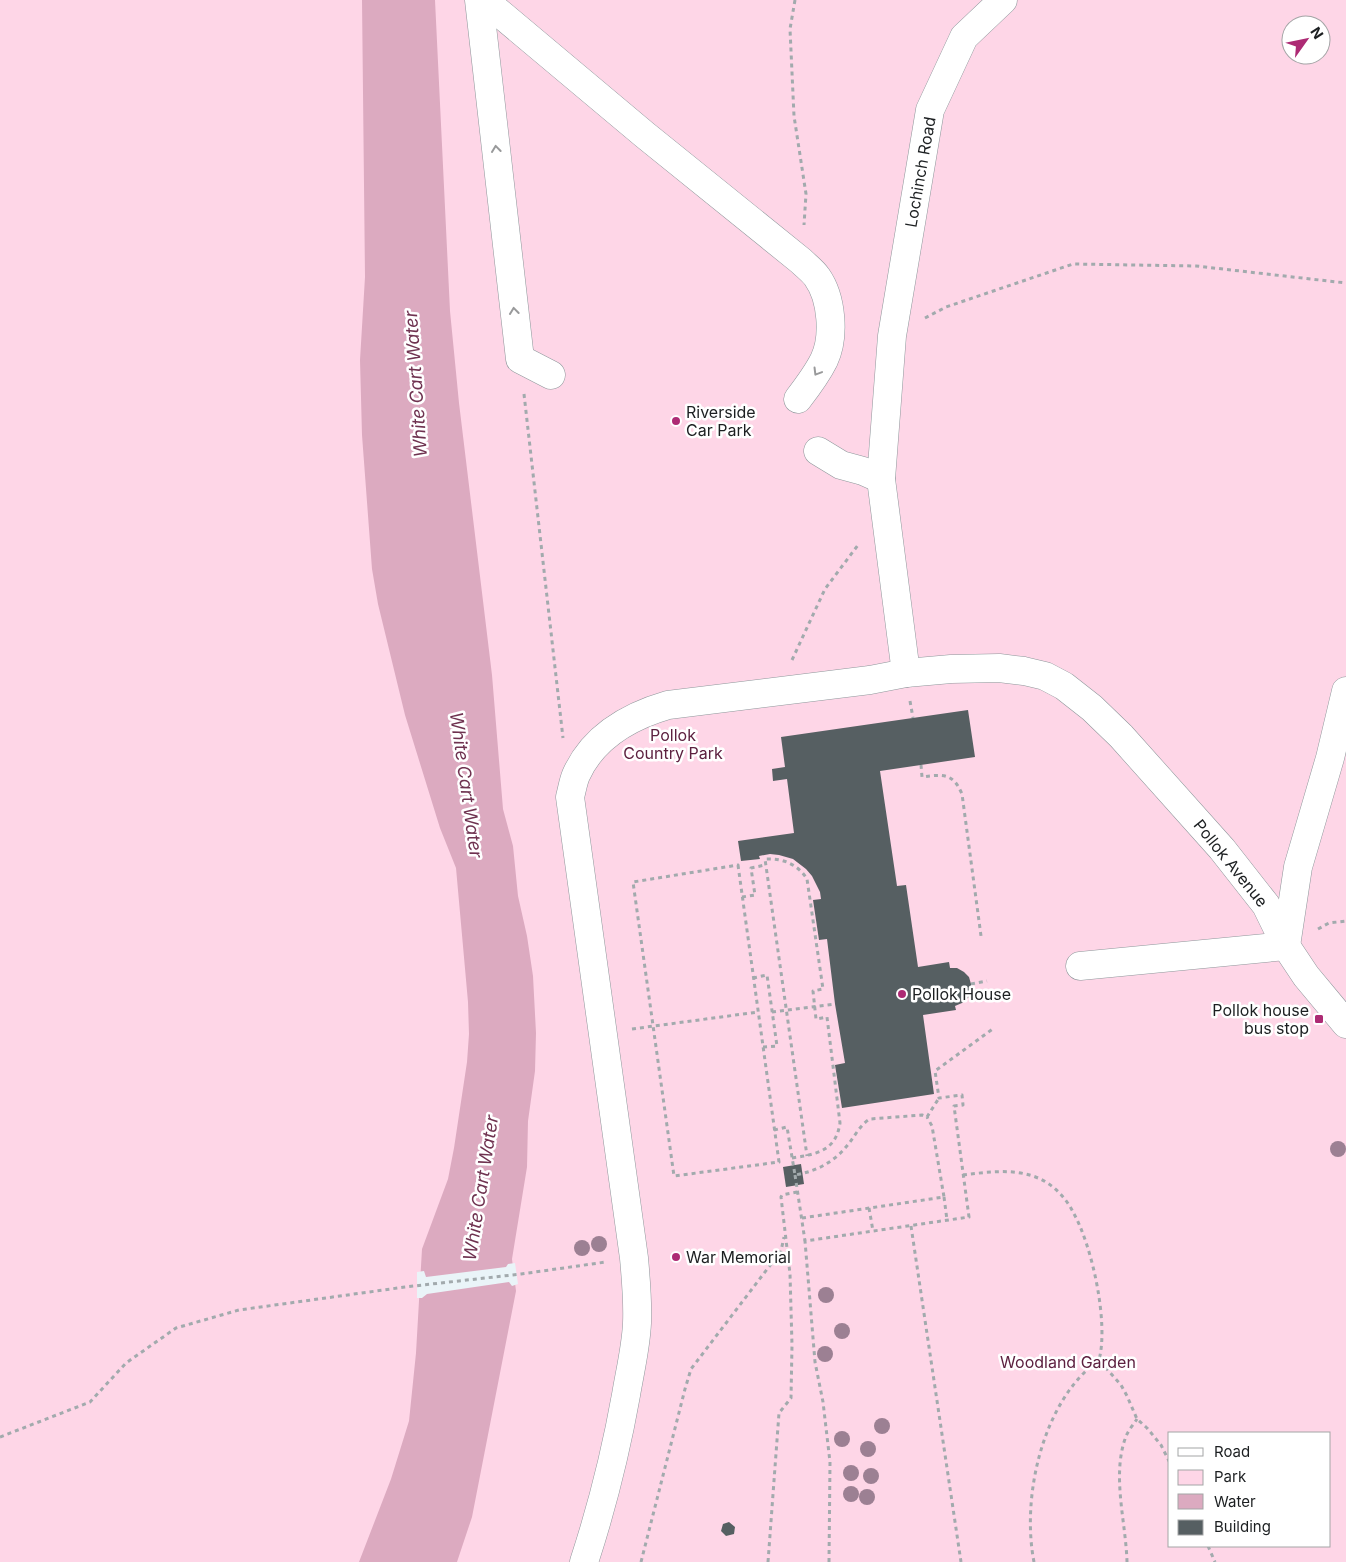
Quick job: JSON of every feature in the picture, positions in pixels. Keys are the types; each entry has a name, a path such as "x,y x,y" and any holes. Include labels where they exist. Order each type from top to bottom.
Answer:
{"street":[{"path":"479,0 520,359 551,375"},
{"path":"484,0 645,135 801,261 817,278 828,299 829,342 825,359 815,377 798,399"},
{"name":"Lochinch Road","path":"906,673 880,478 892,336 930,110 964,37 1002,0"},
{"path":"818,451 841,465 880,478"},
{"name":"Pollok Avenue","path":"584,1562 617,1441 635,1343 638,1301 634,1258 570,797 576,776 593,748 611,732 630,719 668,704 870,680 906,673 951,669 999,668 1045,676 1071,691 1121,736 1222,849 1266,905 1286,946 1306,976 1346,1024"},
{"path":"1080,966 1286,946 1298,867 1330,758 1346,691"}],"path":[{"path":"795,0 790,29 794,116 806,194 801,261"},
{"path":"892,336 946,307 1072,264 1196,266 1346,283"},
{"path":"520,359 563,739"},
{"path":"779,690 789,664 825,589 866,535 884,515"},
{"path":"920,764 922,776 944,775 952,778 962,794 981,936"},
{"path":"792,1158 807,1156 824,1150 839,1133 840,1123 827,1017 816,1019 812,990 823,989 807,879 798,868 786,861 778,859 765,860 807,1156"},
{"path":"738,865 742,896 779,1162 674,1176 633,882 738,865"},
{"path":"742,896 755,895 751,868 766,865"},
{"path":"753,978 767,976 777,1046 763,1047"},
{"path":"971,984 987,981"},
{"path":"772,1012 835,1004"},
{"path":"628,1030 758,1012"},
{"path":"927,1117 939,1098 935,1071 994,1028"},
{"path":"805,1241 969,1217 954,1106 963,1105 962,1095 939,1098"},
{"path":"795,1175 814,1171 833,1160 849,1144 863,1124 870,1119 922,1115 927,1117 932,1126 948,1220"},
{"path":"774,1130 787,1128 805,1241 815,1362 823,1402 830,1462 829,1562"},
{"path":"963,1175 1016,1172 1038,1178 1050,1185 1065,1199 1082,1230 1101,1307 1103,1337 1099,1360 1086,1370 1074,1384 1060,1406 1045,1440 1035,1473 1030,1512 1034,1562"},
{"path":"768,1562 779,1414 791,1398 792,1390 792,1305 781,1197 782,1195 797,1192"},
{"path":"802,1218 944,1197"},
{"path":"869,1208 873,1230"},
{"path":"911,1226 961,1562"},
{"path":"641,1562 691,1369 781,1251 785,1234"},
{"path":"0,1437 90,1402 126,1364 176,1328 239,1310 634,1258"},
{"path":"1099,1360 1121,1385 1137,1419 1161,1445 1168,1459"},
{"path":"1127,1562 1120,1493 1120,1457 1125,1437 1137,1419"},
{"path":"1208,1547 1215,1562"}],"green space":[{"name":"Pollok Country Park","path":"0,0 1346,0 1346,1562 0,1562"}],"water":[{"name":"White Cart Water","path":"362,0 435,0 450,311 459,403 492,675 503,809 513,846 518,896 533,976 536,1033 535,1071 528,1121 527,1167 512,1259 516,1291 472,1517 457,1562 359,1562 391,1479 409,1421 416,1353 422,1249 448,1179 467,1062 469,1034 468,1002 456,868 440,828 405,715 378,604 372,569 362,435 360,360 365,277"}],"pier":[{"path":"515,1263 518,1284 512,1286 509,1282 427,1294 422,1298 417,1298 417,1272 424,1271 426,1277 506,1267 508,1264"}],"building":[{"path":"968,710 975,757 880,771 897,886 906,885 918,967 949,962 950,968 957,968 969,977 971,992 968,998 955,1006 956,1010 923,1015 934,1094 842,1108 835,1065 845,1063 827,939 819,940 813,900 821,899 820,892 812,876 793,859 770,854 759,856 760,859 741,861 738,841 794,833 787,779 773,781 772,769 785,767 781,737"},
{"path":"801,1164 804,1184 786,1187 783,1167"},
{"path":"729,1522 735,1527 734,1534 726,1536 721,1531 723,1524"}],"place":[{"name":"Riverside Car Park","path":"676,421"},
{"name":"Pollok House","path":"902,994"},
{"name":"Pollok house bus stop","path":"1319,1019"},
{"name":"War Memorial","path":"676,1257"}],"park label":[{"name":"Woodland Garden","path":"1068,1362"}]}
